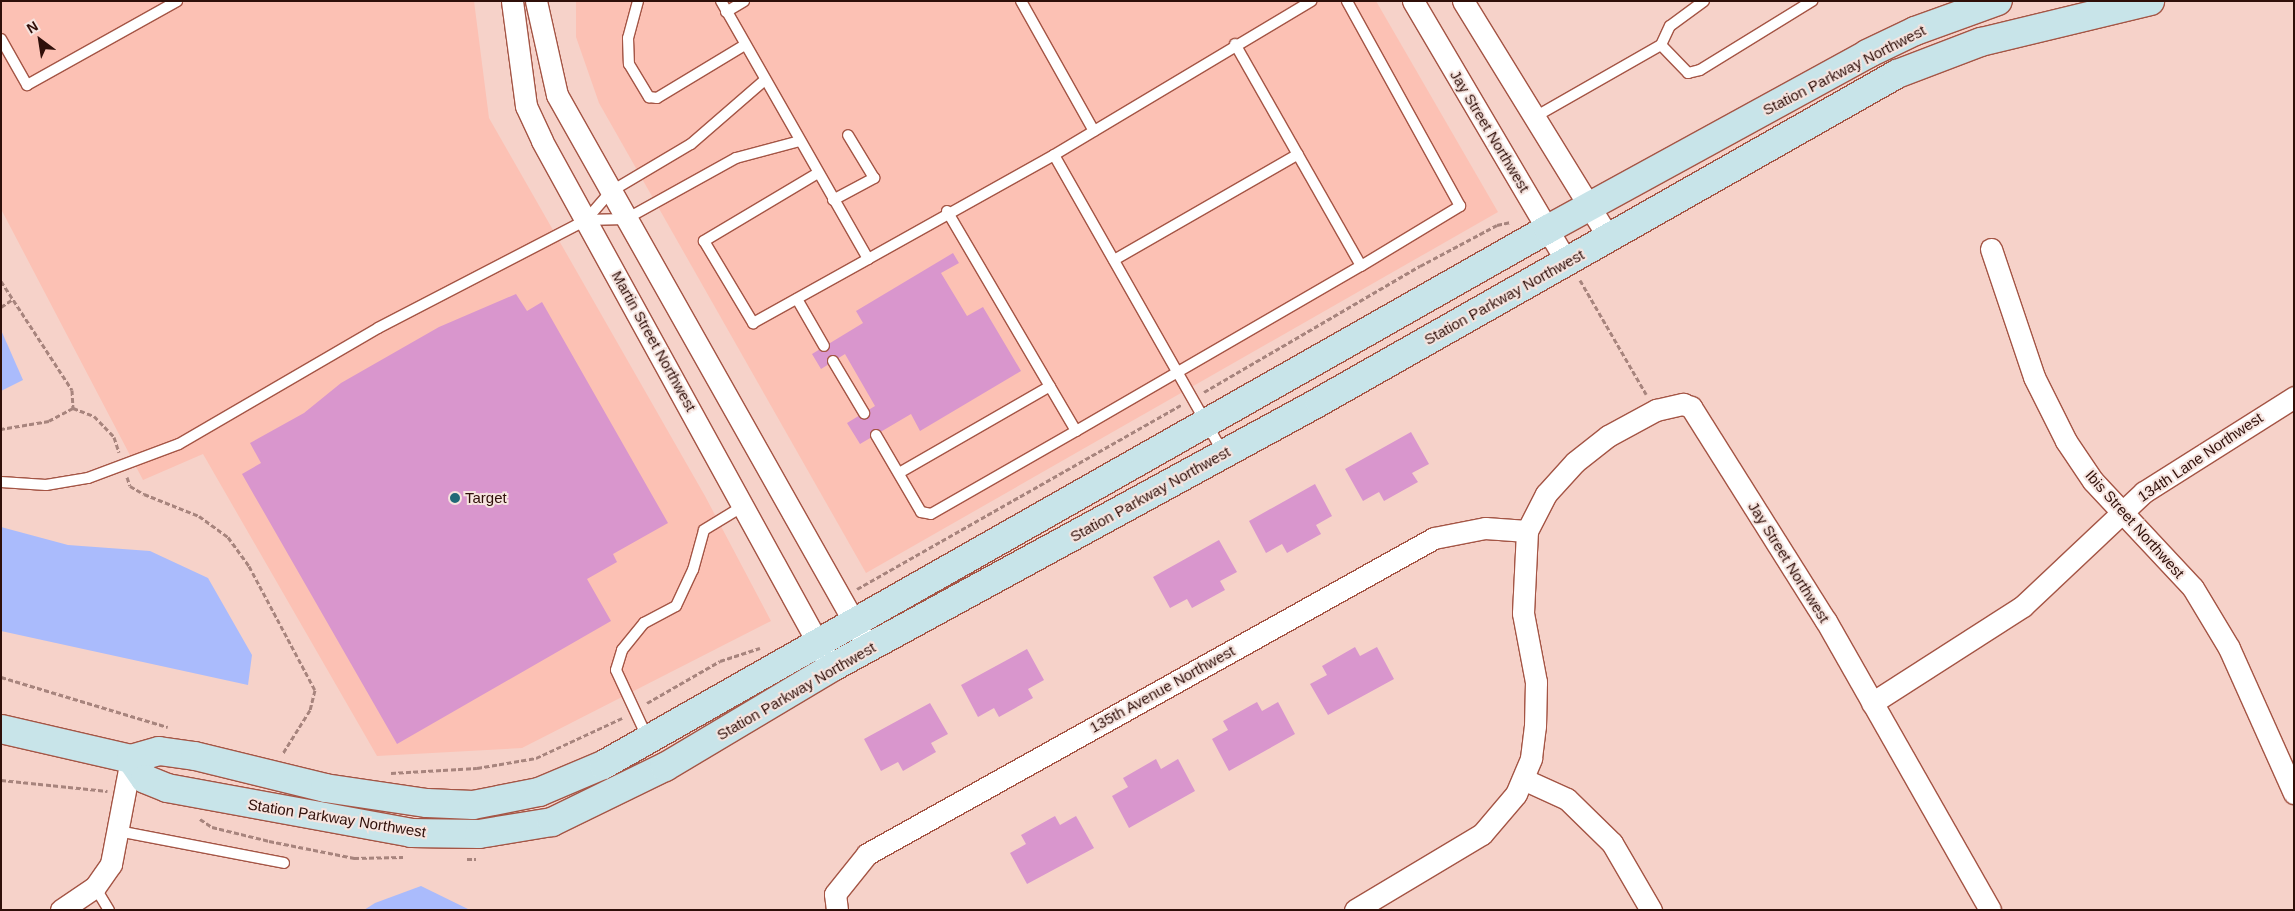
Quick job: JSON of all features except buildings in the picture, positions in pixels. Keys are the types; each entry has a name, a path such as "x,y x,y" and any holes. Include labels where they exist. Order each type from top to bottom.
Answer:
{"street":[{"name":"Martin Street Northwest","path":"512,1 526,106 586,220 745,505 832,668"},
{"path":"536,1 557,95 869,649"},
{"name":"Jay Street Northwest","path":"1413,1 1570,267"},
{"path":"1463,1 1587,208 1609,238"},
{"name":"Station Parkway Northwest","path":"1,729 131,759 159,751 325,788 427,804 473,805 540,792 603,765 649,740 1208,425 1548,229 1867,54 1915,31 1998,1"},
{"name":"Station Parkway Northwest","path":"131,759 145,778 167,788 411,833 479,834 552,822 666,767 832,668 1224,453 1570,267 1609,238 1897,74 1980,42 2101,6 2150,1"},
{"name":"Ibis Street Northwest","path":"1991,249 2034,377 2066,442 2121,514 2193,588 2229,648 2294,793"},
{"name":"134th Lane Northwest","path":"1872,703 2023,606 2144,492 2294,397"},
{"name":"Jay Street Northwest","path":"1527,531 1546,494 1575,462 1608,436 1656,410 1691,407 1872,703 1990,910"},
{"name":"135th Avenue Northwest","path":"837,910 835,894 867,854 1434,538 1485,528 1527,531"},
{"path":"1355,910 1482,834 1516,794 1531,758 1536,708 1536,682 1523,613 1527,531"},
{"path":"649,740 666,767"},
{"path":"61,910 95,887 111,864 131,759"},
{"path":"1522,779 1567,799 1612,843 1651,910"}],"lane":[{"path":"1,39 27,85 177,1"},
{"path":"638,1 628,38 630,64 649,97 657,98 745,45"},
{"path":"720,1 868,259"},
{"path":"726,12 744,1"},
{"path":"1020,1 1094,131"},
{"path":"818,173 704,241 753,323 868,259 947,211 1054,156 1235,44 1311,1"},
{"path":"876,435 921,512 932,514 1361,266 1460,206 1347,1"},
{"path":"1533,118 1661,44 1670,26 1704,1"},
{"path":"1661,44 1688,73 1700,70 1812,1"},
{"path":"1235,44 1361,266"},
{"path":"1,482 46,485 125,468 179,444 378,328 586,220 610,192 691,144 765,80"},
{"path":"833,200 874,178 848,135"},
{"path":"586,220 626,220 736,158 800,141"},
{"path":"1114,260 1298,154"},
{"path":"1054,156 1224,453"},
{"path":"947,211 1076,431"},
{"path":"797,299 824,346"},
{"path":"833,361 864,413"},
{"path":"899,473 1050,386"},
{"path":"649,740 616,670 622,650 644,622 676,606 693,570 704,530 745,505"},
{"path":"118,831 284,863"},
{"path":"95,887 109,910"}],"path":[{"path":"1570,267 1656,410"},
{"path":"1,281 72,390 73,408"},
{"path":"1,307 13,299"},
{"path":"1,429 49,421 73,408 94,416 114,437 130,486 193,512 228,537 278,616 316,690 310,710 283,753"},
{"path":"384,773 477,768 536,758 587,738 720,661 769,644"},
{"path":"1,677 174,729"},
{"path":"274,751 292,755"}],"shaded area":[{"path":"1,1 474,1 489,118 705,496 771,621 522,748 377,756 203,454 143,480 1,209"},
{"path":"576,1 1376,1 1498,212 866,573 599,103 576,37"}],"water":[{"path":"1,330 23,380 1,391"},
{"path":"1,527 68,545 150,551 208,578 252,655 248,685 1,631"},
{"path":"421,886 470,910 364,910 375,903"}],"place":[{"name":"Target","path":"455,498"}]}
